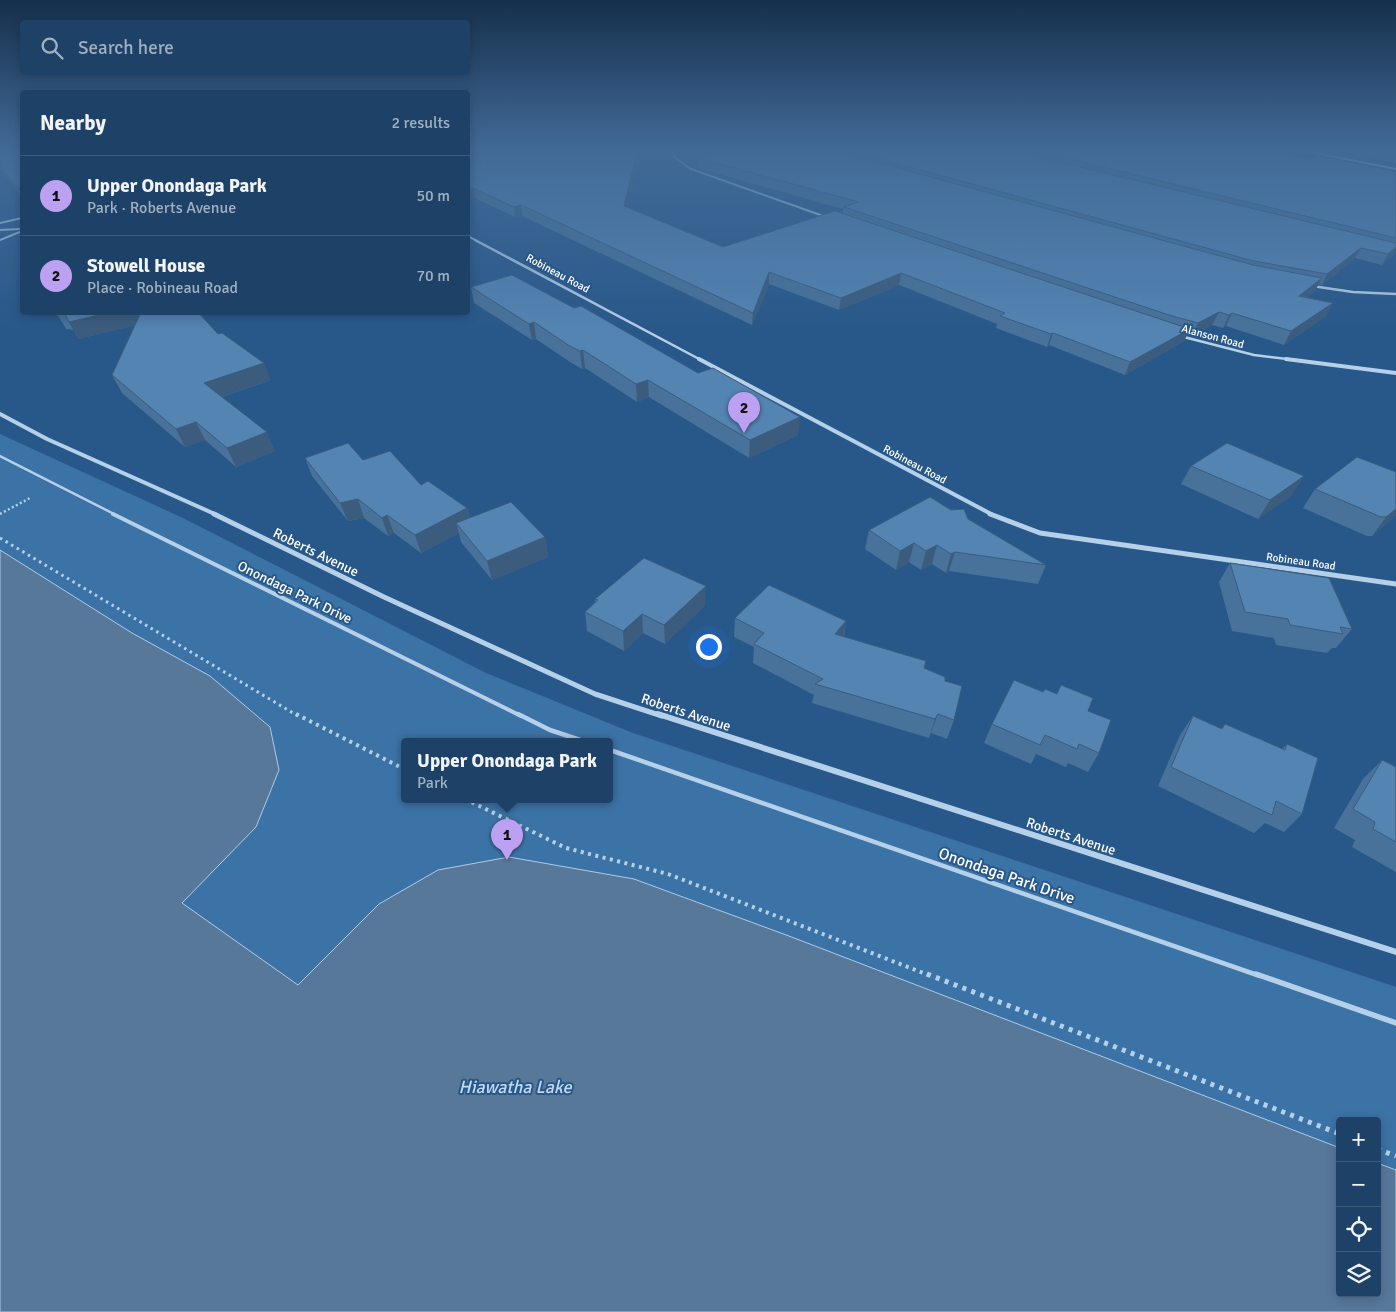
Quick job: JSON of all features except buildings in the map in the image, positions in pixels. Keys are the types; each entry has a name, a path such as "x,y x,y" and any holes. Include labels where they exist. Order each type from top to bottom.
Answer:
{"street":[{"path":"805,209 827,217"},
{"path":"0,223 20,218"},
{"path":"0,230 20,230"},
{"path":"0,240 20,231"},
{"name":"Robineau Road","path":"470,237 988,514 1040,532 1396,584"},
{"path":"1310,286 1352,292 1396,294"},
{"name":"Alanson Road","path":"1179,336 1254,356 1396,373"},
{"name":"Roberts Avenue","path":"0,414 47,439 200,506 384,597 595,694 1396,952"}],"lane":[{"name":"Onondaga Park Drive","path":"0,456 55,486 550,730 574,738"},
{"name":"Onondaga Park Drive","path":"613,751 1396,1023"}],"path":[{"path":"0,514 55,486"},
{"path":"0,538 296,714 401,767"},
{"path":"473,803 566,848 668,874 1336,1132"},
{"path":"1381,1150 1396,1156"}],"shaded area":[{"name":"Hiawatha Lake","path":"0,434 183,518 486,673 633,733 1396,987 1396,1312 0,1312"}],"water":[{"name":"Hiawatha Lake","path":"0,550 132,633 210,676 270,727 279,770 256,827 182,903 298,985 379,904 438,870 509,857 634,879 789,936 1336,1146 1336,1297 1381,1297 1381,1164 1396,1170 1396,1312 0,1312"}],"place":[{"name":"Stowell House","path":"744,433"},
{"name":"Upper Onondaga Park","path":"507,860"}]}
